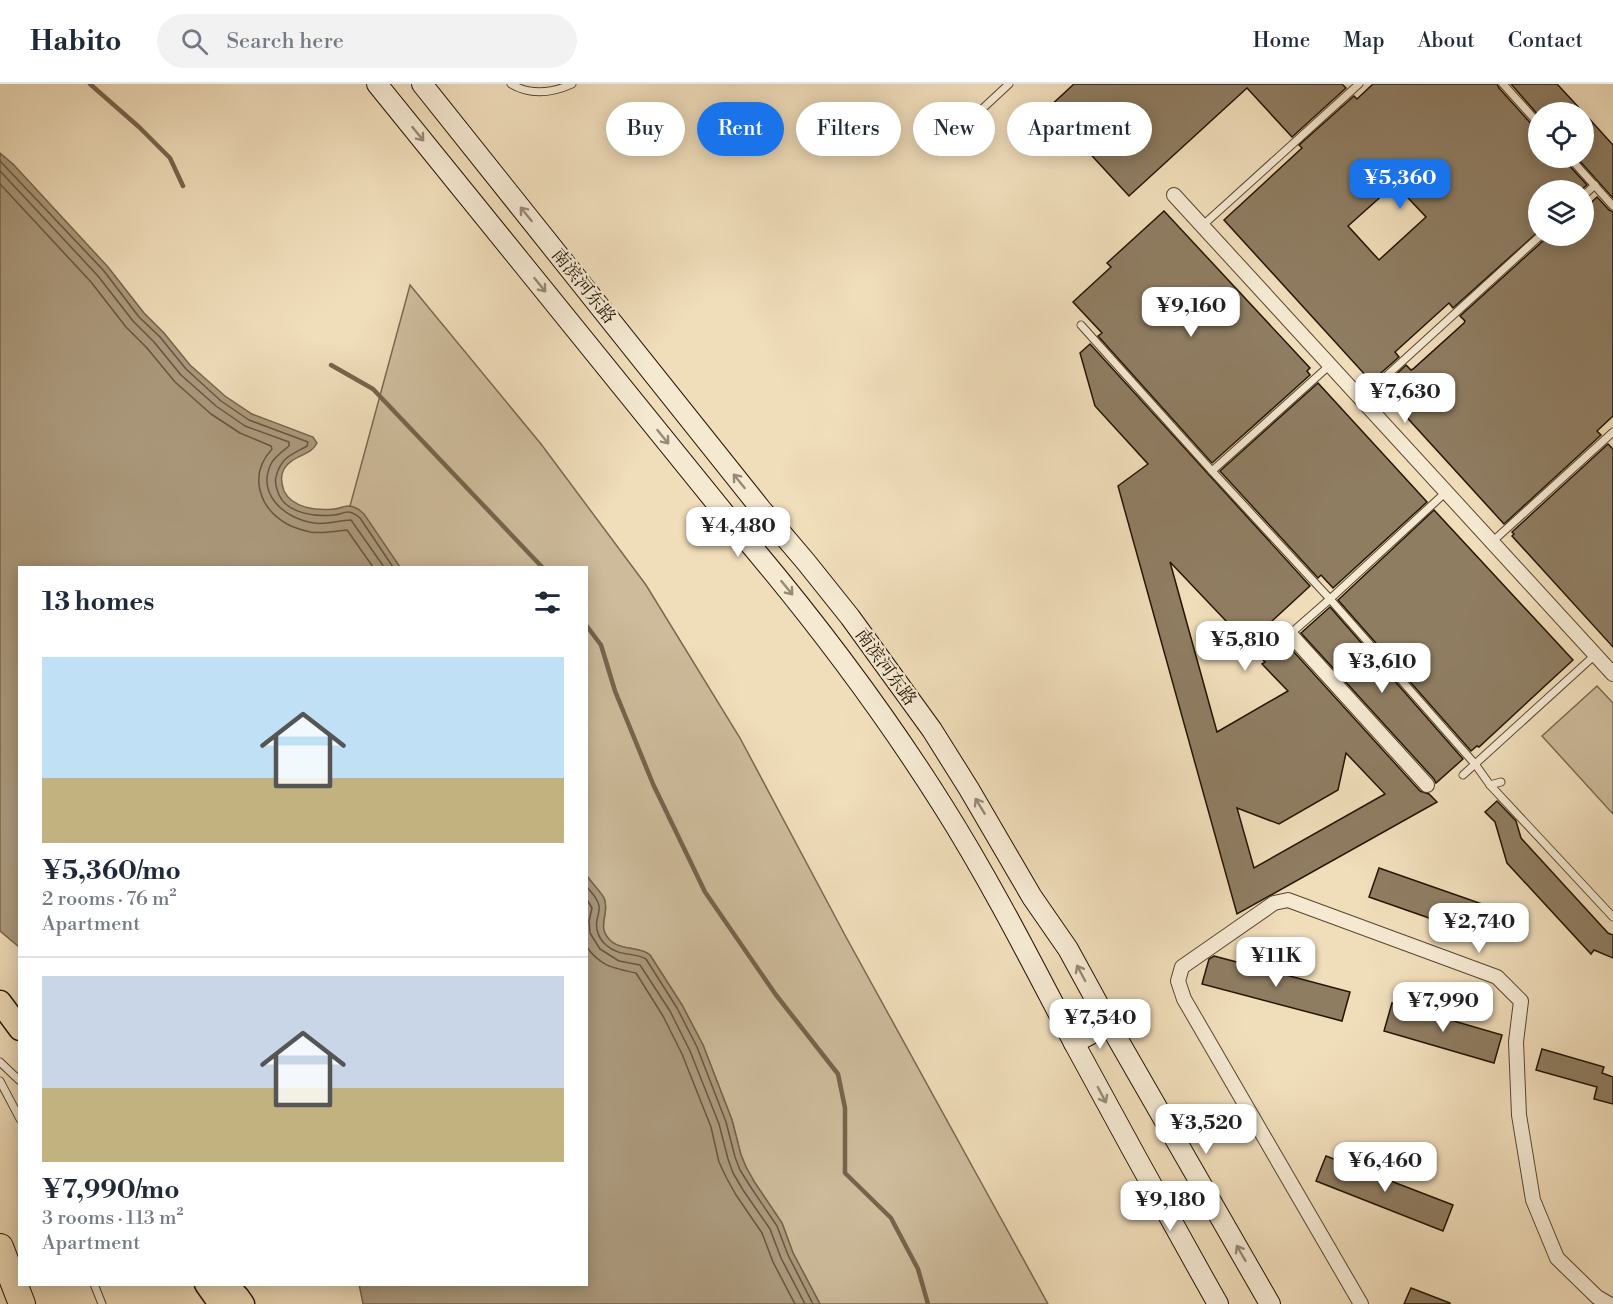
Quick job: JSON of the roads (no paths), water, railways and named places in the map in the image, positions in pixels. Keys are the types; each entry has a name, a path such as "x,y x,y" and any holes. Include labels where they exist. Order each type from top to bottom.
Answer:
{"highway":[{"path":"0,1246 22,1304"}],"main road":[{"name":"南滨河东路","path":"422,84 813,571 932,730 1032,897 1068,949 1270,1304"},
{"name":"南滨河东路","path":"383,85 783,583 867,692 975,859 1129,1145 1218,1304"},
{"path":"0,1002 18,1026"},
{"path":"1074,1043 1109,1024"},
{"path":"1129,1145 1170,1195 1233,1304"},
{"path":"207,1286 220,1304"},
{"path":"228,1286 243,1304"}],"street":[{"path":"1174,195 1613,674"},
{"path":"1290,634 1427,785"},
{"path":"1361,1304 1184,999 1178,981 1182,967 1274,903 1281,901 1288,900 1497,977 1521,1001 1516,1042 1519,1115 1533,1200 1557,1258 1597,1297 1609,1304"}],"lane":[{"path":"511,84 524,90 547,92 572,84"},
{"path":"990,102 1009,84"},
{"path":"1203,226 1359,84"},
{"path":"1503,84 1528,112"},
{"path":"1579,168 1613,206"},
{"path":"1361,399 1529,246"},
{"path":"1081,325 1330,599 1475,764 1490,785 1613,917"},
{"path":"1212,471 1330,365"},
{"path":"1492,542 1613,432"},
{"path":"1290,634 1446,492"},
{"path":"1463,775 1595,655"},
{"path":"1490,785 1501,782"},
{"path":"0,1062 18,1079"},
{"path":"0,1081 18,1115"},
{"path":"95,1286 102,1304"}],"water":[{"path":"0,153 13,164 108,267 144,313 190,365 225,396 252,414 313,437 317,443 314,447 287,464 283,472 282,485 288,497 299,505 313,509 336,509 348,506 359,510 399,566 18,566 18,946 0,931"},
{"path":"588,877 606,904 603,926 607,936 617,945 642,950 650,955 682,1005 703,1045 732,1120 746,1167 782,1223 793,1253 820,1304 363,1304 359,1286 588,1286"}],"waterway":[{"path":"90,84 170,158 183,186"},
{"path":"331,365 373,389 541,566"},
{"path":"588,628 601,645 615,691 653,784 705,892 776,995 838,1074 845,1108 845,1173 891,1218 918,1269 928,1304"}]}
